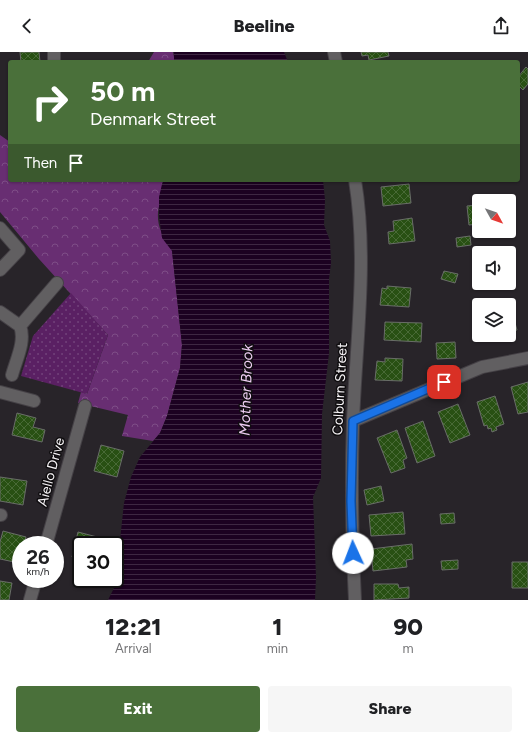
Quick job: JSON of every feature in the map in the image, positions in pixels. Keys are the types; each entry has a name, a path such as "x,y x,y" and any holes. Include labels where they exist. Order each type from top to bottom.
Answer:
{"street":[{"name":"Colburn Street","path":"354,600 351,501 353,421 361,262 361,228 355,182"},
{"path":"0,228 19,250 0,270"},
{"path":"20,326 57,283"},
{"path":"0,312 20,326 23,333 12,375"},
{"path":"353,421 482,367 528,358"},
{"path":"0,392 34,401"},
{"name":"Aiello Drive","path":"49,536 85,406"},
{"path":"30,600 33,588"}],"green space":[{"path":"154,52 173,52 175,60 149,60"},
{"path":"0,135 8,141 8,182 169,182 161,199 158,215 161,232 172,250 182,345 180,368 167,416 160,433 153,441 122,436 128,415 78,403 81,392 87,394 108,335 39,259 0,212"}],"shaded area":[{"path":"71,293 108,335 87,394 21,376 33,336"}],"water":[{"path":"174,52 284,52 287,60 174,60"},
{"name":"Mother Brook","path":"163,182 323,182 325,200 324,225 330,241 331,263 329,279 329,353 322,414 321,478 313,497 316,577 315,600 108,600 114,588 124,588 124,536 120,536 124,503 131,477 140,457 160,433 167,416 180,368 182,345 172,251 162,238 159,216 159,197"}],"building":[{"path":"20,52 39,52 40,60 21,60"},
{"path":"361,52 388,52 389,56 369,60 368,55 362,56"},
{"path":"526,67 528,69 528,84 523,90 520,87 520,74"},
{"path":"409,184 411,203 383,206 381,187"},
{"path":"467,206 472,206 472,225 469,225"},
{"path":"412,218 415,241 389,244 388,232 394,231 393,221"},
{"path":"470,236 471,245 457,247 456,238"},
{"path":"444,271 458,274 455,283 441,279"},
{"path":"387,286 411,288 409,307 380,305 382,288 387,289"},
{"path":"385,322 422,323 421,342 384,340"},
{"path":"455,342 456,358 437,359 436,343"},
{"path":"385,358 403,359 402,381 375,380 377,361 385,362"},
{"path":"528,382 528,412 518,414 511,387"},
{"path":"495,396 504,424 496,427 497,430 492,432 491,428 488,429 487,425 484,426 477,402"},
{"path":"458,404 470,435 450,443 438,412"},
{"path":"17,413 36,418 33,427 45,430 42,442 12,435"},
{"path":"423,421 435,456 417,463 405,428"},
{"path":"397,430 407,458 403,460 405,468 391,473 377,438"},
{"path":"101,445 124,451 117,477 94,471"},
{"path":"0,477 27,481 23,505 0,501"},
{"path":"381,486 384,501 367,505 364,490"},
{"path":"403,512 405,534 371,536 369,515"},
{"path":"454,513 455,523 441,524 440,514"},
{"path":"3,531 22,536 12,536 12,562 0,559 0,542"},
{"path":"78,532 93,536 77,536"},
{"path":"412,544 413,559 406,560 407,567 373,571 371,549"},
{"path":"458,560 458,569 442,570 441,561"},
{"path":"512,562 528,562 528,588 512,588"},
{"path":"0,581 12,583 9,600 0,600"},
{"path":"374,584 398,584 399,588 409,587 409,598 374,600"}],"route":[{"path":"353,553 351,501 353,421 444,382"}]}
